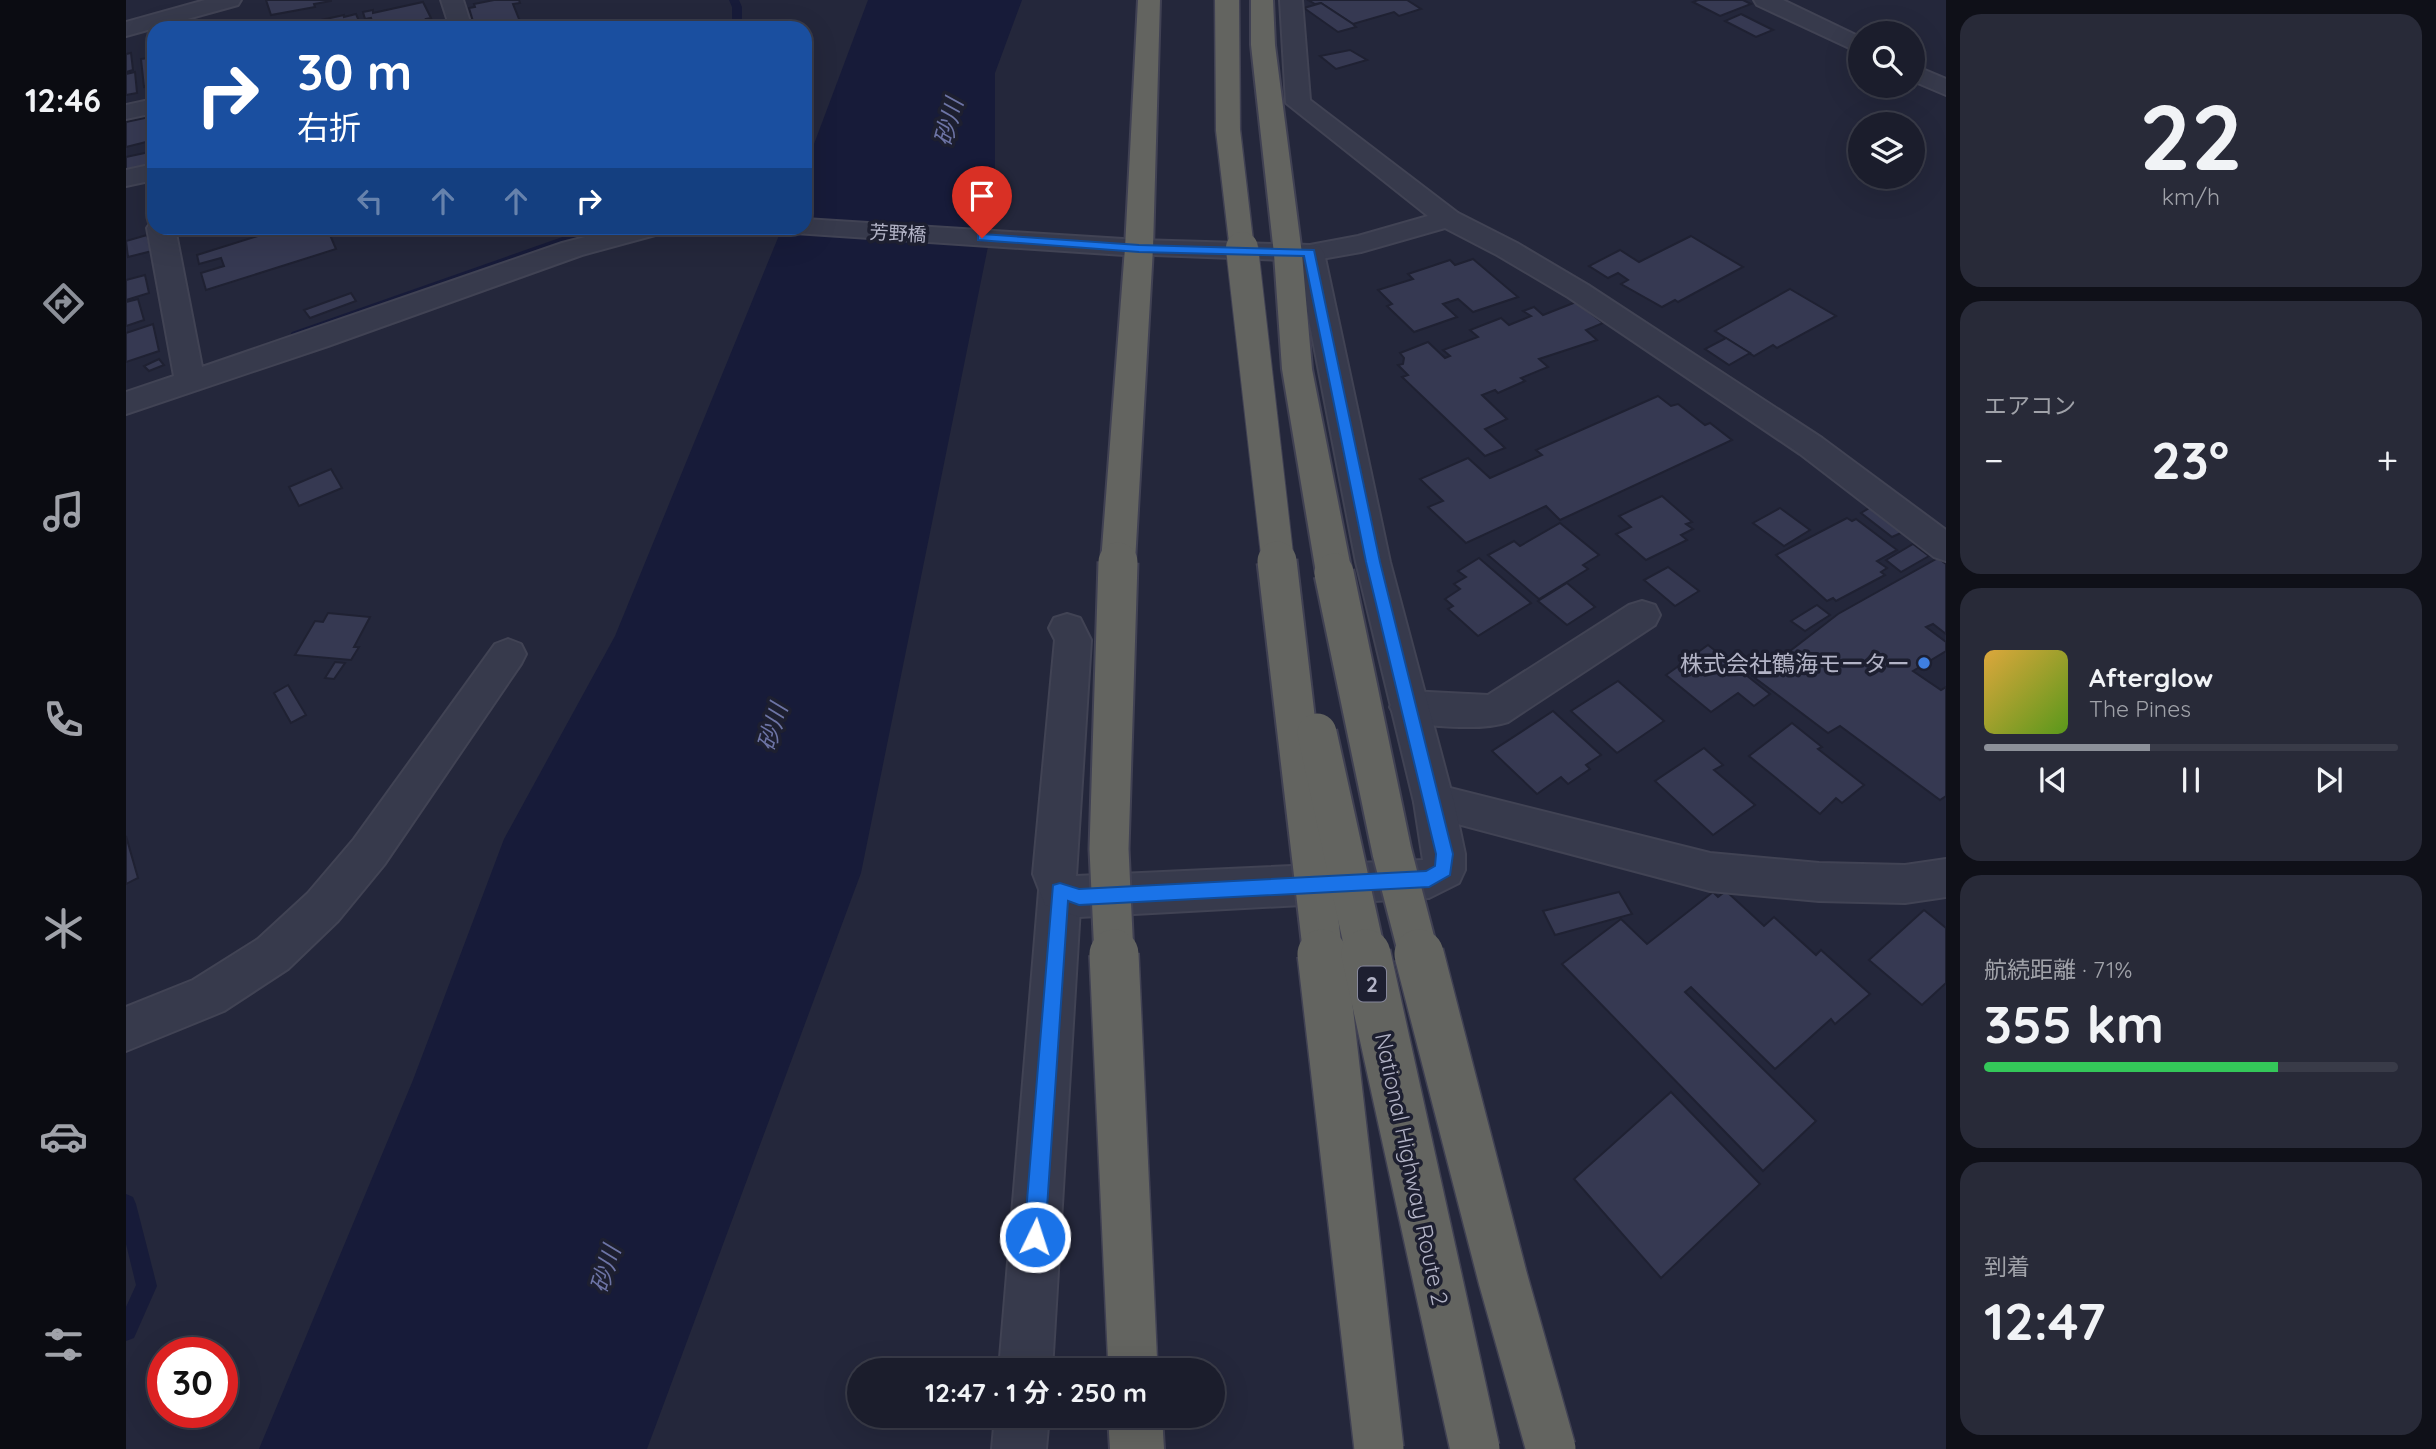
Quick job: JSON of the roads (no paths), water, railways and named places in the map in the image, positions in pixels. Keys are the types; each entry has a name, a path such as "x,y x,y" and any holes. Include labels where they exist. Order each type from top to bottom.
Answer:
{"highway":[{"path":"1132,1358 1109,849 1118,562 1139,248 1149,0"},
{"name":"National Highway Route 2","path":"1227,0 1228,130 1270,519 1379,1449"},
{"path":"1262,0 1279,194 1299,253 1297,369 1334,573 1392,852 1503,1279 1551,1449"},
{"name":"National Highway Route 2","path":"1270,519 1472,1441"},
{"path":"1136,1428 1137,1449"}],"street":[{"path":"155,21 230,0"},
{"path":"452,0 459,21"},
{"path":"1291,0 1298,103 1448,219 1507,249 1613,314 1811,446 1946,548"},
{"path":"1765,0 1848,40"},
{"path":"126,29 147,23"},
{"path":"1925,78 1946,88"},
{"path":"126,112 147,108"},
{"name":"芳野橋","path":"812,227 1139,248 1299,253 1361,243 1448,219"},
{"path":"162,235 190,382"},
{"path":"126,403 572,249 623,235"},
{"path":"1060,891 1079,897 1429,879 1444,870 1444,854 1434,802 1299,253"},
{"path":"1409,707 1494,710 1642,615"},
{"path":"1026,1358 1060,891 1054,874 1073,640 1067,628"},
{"path":"126,1029 208,996 273,954 323,907 369,852 508,654"},
{"path":"1434,802 1710,872 1819,882 1905,884 1946,878"},
{"path":"1019,1449 1021,1428"}],"water":[{"name":"砂川","path":"868,0 1022,0 995,73 995,212 861,873 647,1449 259,1449 413,1080 504,839 615,636 779,235 812,235 812,149"}],"waterway":[{"path":"734,0 737,21"},
{"path":"296,335 577,235"},
{"path":"126,1204 147,1286 126,1330"}],"place":[{"name":"株式会社鶴海モーター","path":"1924,663"}]}
